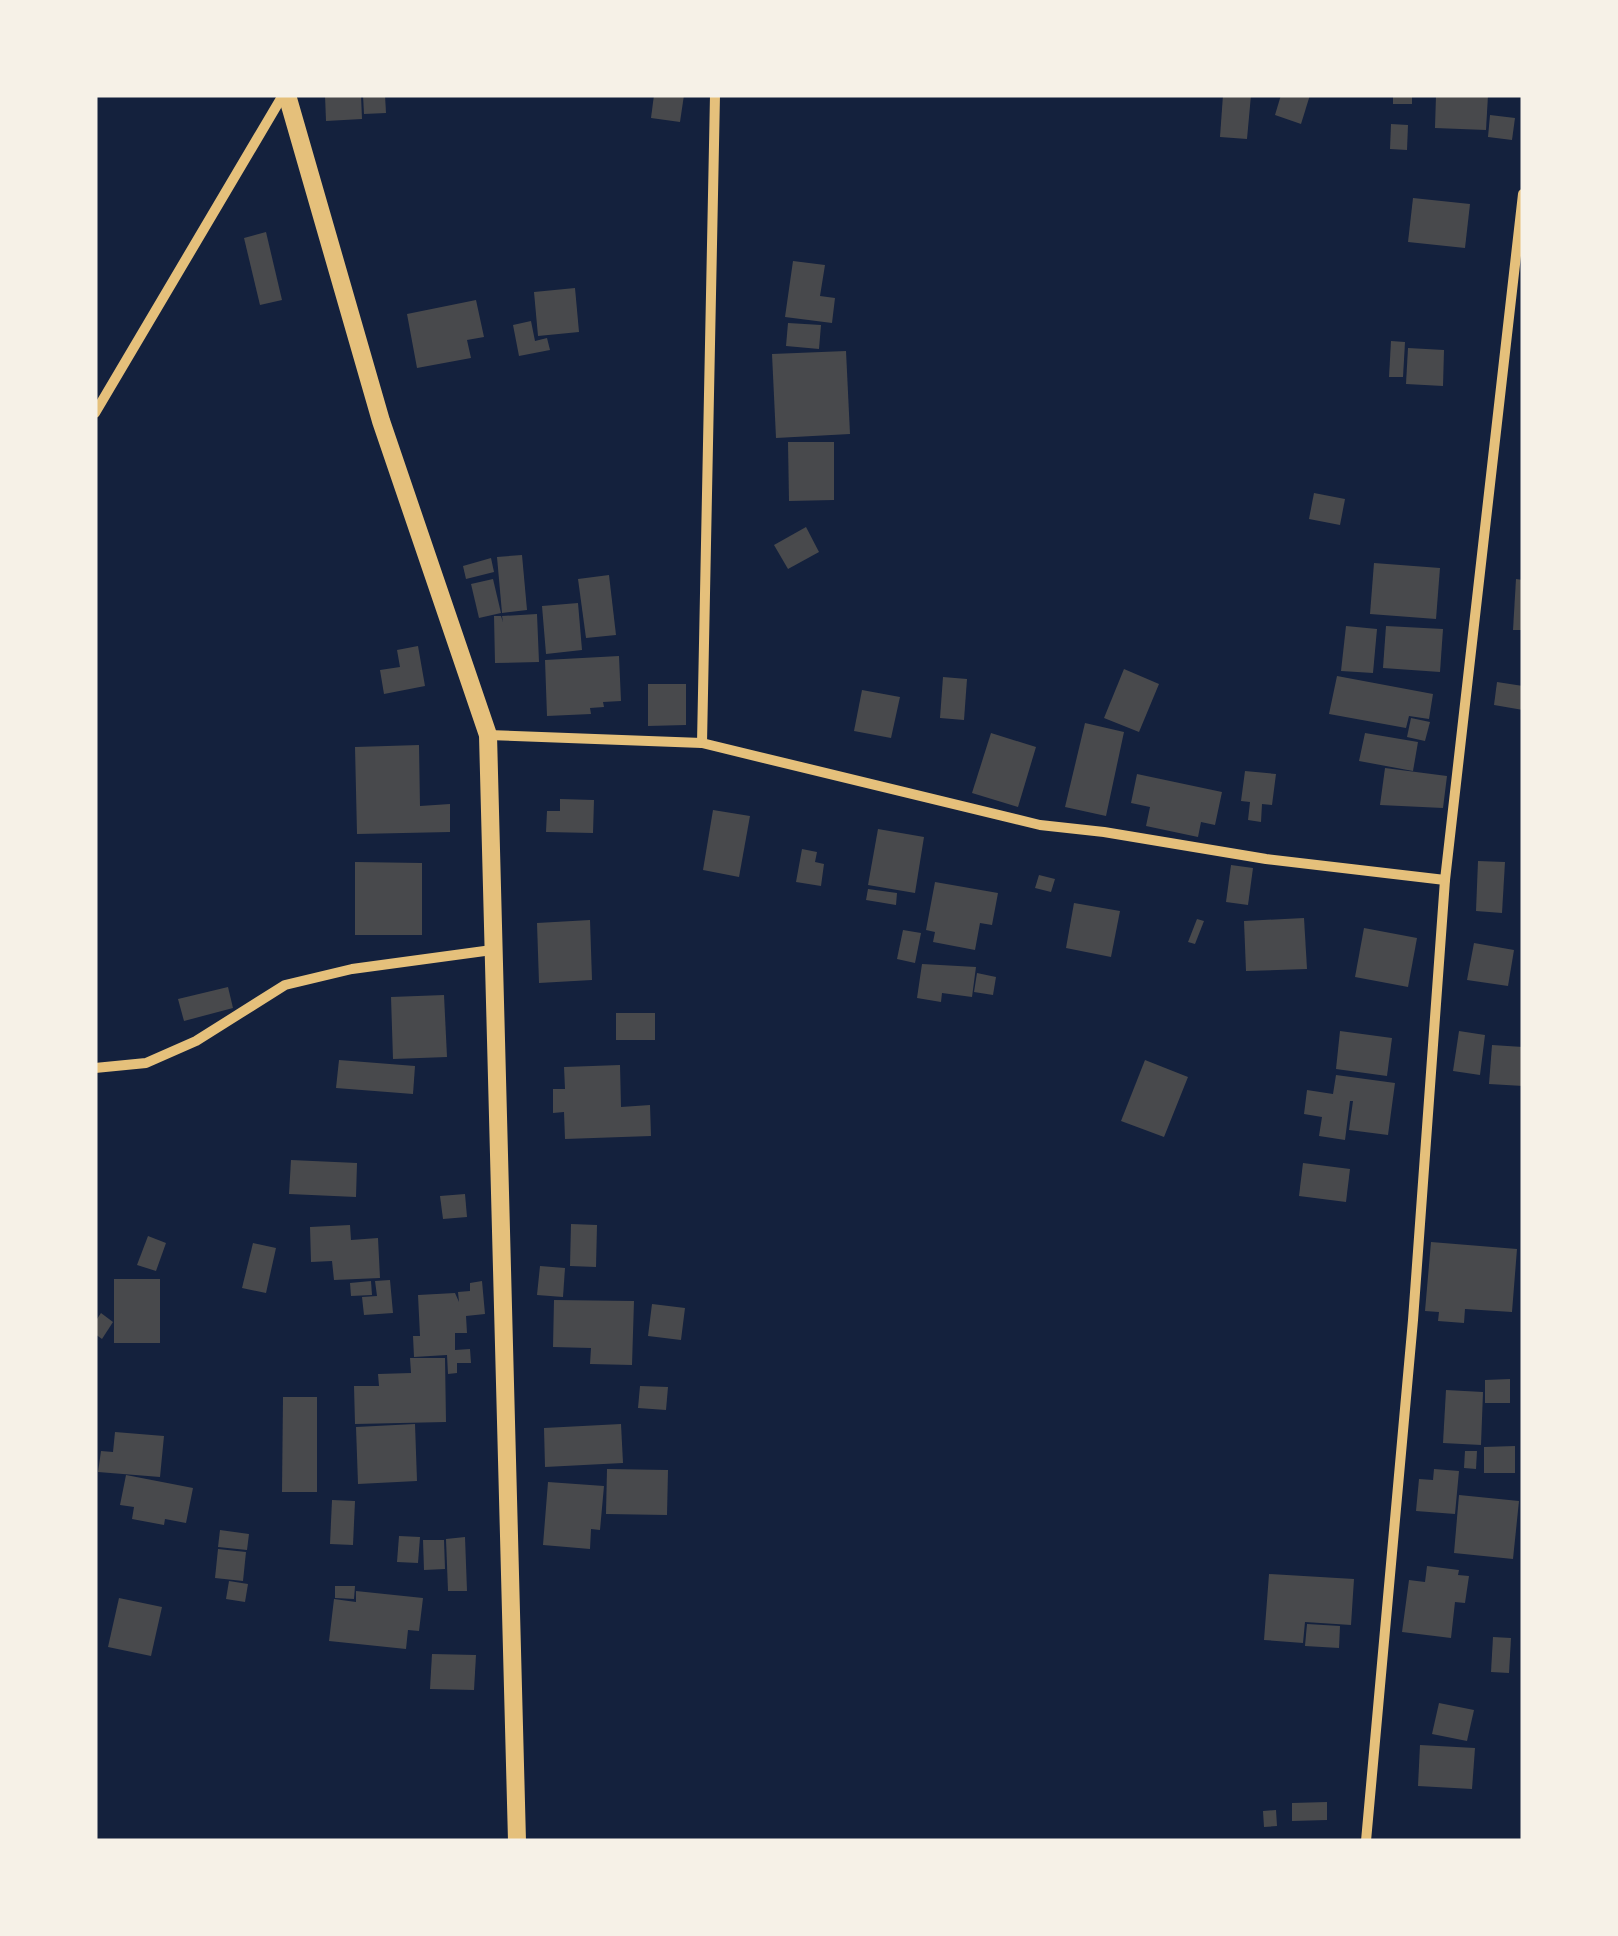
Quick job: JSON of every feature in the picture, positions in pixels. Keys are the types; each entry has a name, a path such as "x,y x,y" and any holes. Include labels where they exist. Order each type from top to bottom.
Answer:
{"street":[{"path":"95,413 285,95"},
{"path":"285,95 380,420 488,735 516,1841"},
{"path":"702,743 715,95"},
{"path":"1366,1841 1413,1320 1445,880 1523,194"},
{"path":"488,735 702,743 1040,825 1266,859 1445,880"},
{"path":"95,1068 146,1063 196,1041 285,984 352,969 492,950"}],"building":[{"path":"325,95 361,95 362,119 326,121"},
{"path":"363,95 385,95 386,113 364,114"},
{"path":"654,95 684,95 680,122 651,118"},
{"path":"1223,95 1251,95 1247,139 1220,137"},
{"path":"1281,95 1310,95 1301,124 1275,115"},
{"path":"1393,95 1412,95 1412,104 1393,104"},
{"path":"1436,95 1488,95 1486,130 1435,128"},
{"path":"1490,115 1515,118 1512,140 1488,137"},
{"path":"1391,124 1408,125 1407,150 1390,149"},
{"path":"1413,198 1470,204 1465,248 1408,242"},
{"path":"266,232 282,300 260,305 244,238"},
{"path":"793,261 825,265 820,296 835,298 832,323 785,317"},
{"path":"575,288 579,332 538,336 534,292"},
{"path":"476,300 484,337 467,340 471,358 417,368 407,314"},
{"path":"531,321 535,341 547,338 550,350 519,356 513,325"},
{"path":"788,323 821,325 819,349 786,346"},
{"path":"1391,341 1405,342 1403,377 1389,377"},
{"path":"1408,348 1444,350 1443,386 1406,384"},
{"path":"846,351 850,434 776,438 772,354"},
{"path":"788,442 834,442 834,500 789,501"},
{"path":"1314,493 1345,499 1340,525 1309,519"},
{"path":"806,527 819,552 788,569 774,545"},
{"path":"522,555 527,610 502,613 497,557"},
{"path":"491,558 494,572 466,579 463,566"},
{"path":"1374,563 1440,568 1436,619 1370,614"},
{"path":"609,575 616,635 586,638 578,579"},
{"path":"493,579 501,613 479,618 471,584"},
{"path":"1516,579 1523,580 1523,630 1513,630"},
{"path":"578,603 582,650 546,654 542,606"},
{"path":"537,614 539,662 495,663 494,616 501,616 503,622 502,616"},
{"path":"1346,626 1377,629 1373,673 1341,671"},
{"path":"1386,626 1443,629 1440,672 1383,668"},
{"path":"418,646 425,686 384,694 380,670 400,667 397,650"},
{"path":"619,656 621,701 603,702 604,707 590,708 591,714 547,716 545,660"},
{"path":"1124,669 1159,684 1139,732 1104,718"},
{"path":"1337,676 1433,694 1429,719 1409,716 1406,728 1329,714"},
{"path":"943,677 967,679 964,720 940,718"},
{"path":"1497,682 1523,686 1523,710 1494,705"},
{"path":"648,684 686,684 686,725 648,726"},
{"path":"862,690 900,697 891,738 854,731"},
{"path":"1411,718 1430,722 1425,741 1407,737"},
{"path":"1085,723 1124,732 1106,816 1065,807"},
{"path":"991,733 1036,747 1018,807 972,793"},
{"path":"1365,733 1418,742 1413,771 1359,761"},
{"path":"419,745 420,806 450,804 450,832 357,834 355,747"},
{"path":"1385,768 1447,776 1443,808 1380,805"},
{"path":"1245,771 1276,774 1272,805 1262,804 1261,822 1248,820 1250,802 1241,801"},
{"path":"1137,774 1222,792 1215,825 1201,822 1198,837 1146,826 1150,807 1131,803"},
{"path":"560,799 594,800 593,833 546,832 547,811 560,811"},
{"path":"713,810 750,816 739,877 703,870"},
{"path":"878,829 924,837 915,893 868,885"},
{"path":"802,849 817,852 815,862 824,864 821,886 796,882"},
{"path":"1478,861 1505,862 1502,913 1476,911"},
{"path":"355,862 422,863 422,935 355,935"},
{"path":"1231,865 1253,868 1248,905 1226,902"},
{"path":"1039,875 1055,879 1051,892 1035,888"},
{"path":"935,882 998,893 992,925 980,923 975,950 933,942 935,932 926,930"},
{"path":"868,889 897,893 896,905 866,900"},
{"path":"1074,903 1120,911 1111,957 1066,948"},
{"path":"1304,918 1307,969 1246,971 1244,921"},
{"path":"1197,919 1204,921 1195,944 1188,942"},
{"path":"590,920 592,980 539,983 537,923"},
{"path":"1364,928 1417,938 1408,987 1355,977"},
{"path":"903,930 921,933 915,963 897,959"},
{"path":"1474,943 1514,950 1508,986 1467,980"},
{"path":"922,964 976,967 972,997 942,993 941,1002 917,998"},
{"path":"977,973 996,977 993,995 974,992"},
{"path":"228,987 233,1008 184,1021 178,999"},
{"path":"444,995 447,1057 393,1059 391,997"},
{"path":"616,1013 655,1013 655,1040 616,1040"},
{"path":"1340,1031 1392,1038 1387,1076 1336,1069"},
{"path":"1459,1031 1485,1035 1480,1075 1453,1071"},
{"path":"1492,1045 1523,1047 1523,1086 1489,1084"},
{"path":"339,1060 415,1066 413,1094 336,1088"},
{"path":"1145,1060 1188,1077 1164,1137 1121,1121"},
{"path":"620,1065 621,1107 650,1105 651,1136 565,1139 564,1112 553,1113 553,1089 565,1089 564,1067"},
{"path":"1336,1075 1395,1083 1388,1135 1349,1130 1350,1101 1345,1140 1319,1136 1322,1117 1304,1114 1307,1090 1333,1094"},
{"path":"291,1160 357,1163 356,1197 289,1194"},
{"path":"1303,1163 1350,1169 1346,1202 1299,1196"},
{"path":"465,1194 467,1217 443,1219 440,1196"},
{"path":"571,1224 597,1225 596,1267 570,1266"},
{"path":"350,1225 351,1240 378,1238 380,1278 334,1280 332,1261 311,1262 310,1227"},
{"path":"148,1236 166,1243 156,1271 137,1265"},
{"path":"1431,1242 1517,1249 1512,1312 1465,1309 1464,1323 1438,1321 1439,1312 1425,1311"},
{"path":"253,1243 276,1248 266,1293 242,1288"},
{"path":"540,1266 565,1268 563,1297 537,1295"},
{"path":"114,1279 160,1279 160,1343 114,1343"},
{"path":"390,1280 393,1313 364,1315 362,1297 377,1296 375,1281"},
{"path":"371,1281 372,1295 351,1296 350,1283"},
{"path":"482,1281 485,1314 466,1316 467,1333 455,1333 455,1350 470,1349 471,1363 457,1363 457,1373 448,1374 447,1355 414,1357 413,1336 420,1336 418,1295 455,1293 459,1302 458,1292 470,1291 470,1283"},
{"path":"554,1300 634,1301 632,1365 590,1364 591,1348 553,1347"},
{"path":"652,1304 685,1308 681,1340 648,1336"},
{"path":"101,1313 113,1322 102,1339 95,1334 95,1322"},
{"path":"410,1358 445,1358 446,1422 355,1424 354,1386 379,1386 378,1374 411,1373"},
{"path":"1510,1379 1510,1403 1485,1403 1485,1380"},
{"path":"640,1386 668,1387 666,1410 638,1408"},
{"path":"1446,1390 1483,1392 1481,1445 1443,1443"},
{"path":"283,1397 317,1397 317,1492 282,1492"},
{"path":"415,1424 417,1481 358,1484 356,1427"},
{"path":"621,1424 623,1463 545,1467 544,1428"},
{"path":"115,1432 164,1436 160,1477 98,1472 101,1451 113,1452"},
{"path":"1515,1446 1515,1473 1484,1473 1484,1447"},
{"path":"1465,1451 1477,1451 1476,1469 1464,1468"},
{"path":"607,1469 668,1470 667,1515 606,1514"},
{"path":"1434,1469 1459,1471 1455,1514 1416,1511 1419,1479 1433,1480"},
{"path":"126,1475 193,1488 186,1523 165,1519 164,1525 132,1519 134,1507 120,1505"},
{"path":"548,1482 604,1486 600,1530 591,1529 590,1549 543,1545"},
{"path":"1459,1495 1519,1501 1513,1559 1454,1553"},
{"path":"332,1500 355,1501 353,1545 330,1544"},
{"path":"220,1530 249,1534 247,1550 218,1547"},
{"path":"399,1536 420,1537 418,1563 397,1562"},
{"path":"465,1537 467,1591 448,1591 446,1539"},
{"path":"423,1540 444,1540 445,1569 424,1570"},
{"path":"218,1549 246,1552 243,1581 215,1578"},
{"path":"1427,1566 1459,1570 1458,1575 1469,1576 1465,1603 1455,1602 1451,1638 1402,1632 1409,1580 1425,1582"},
{"path":"1269,1574 1354,1579 1351,1625 1305,1622 1303,1643 1264,1640"},
{"path":"229,1581 248,1584 245,1602 226,1599"},
{"path":"335,1586 355,1586 354,1599 335,1598"},
{"path":"356,1591 423,1598 419,1631 408,1630 406,1649 329,1641 334,1599 356,1602"},
{"path":"119,1598 162,1607 151,1656 108,1647"},
{"path":"1307,1624 1340,1626 1339,1648 1305,1646"},
{"path":"1493,1637 1511,1638 1509,1673 1491,1672"},
{"path":"432,1654 476,1655 474,1690 430,1689"},
{"path":"1439,1703 1474,1710 1467,1741 1432,1734"},
{"path":"1420,1745 1475,1748 1472,1789 1418,1786"},
{"path":"1327,1802 1327,1820 1292,1821 1292,1803"},
{"path":"1276,1810 1277,1826 1264,1827 1263,1811"}]}
